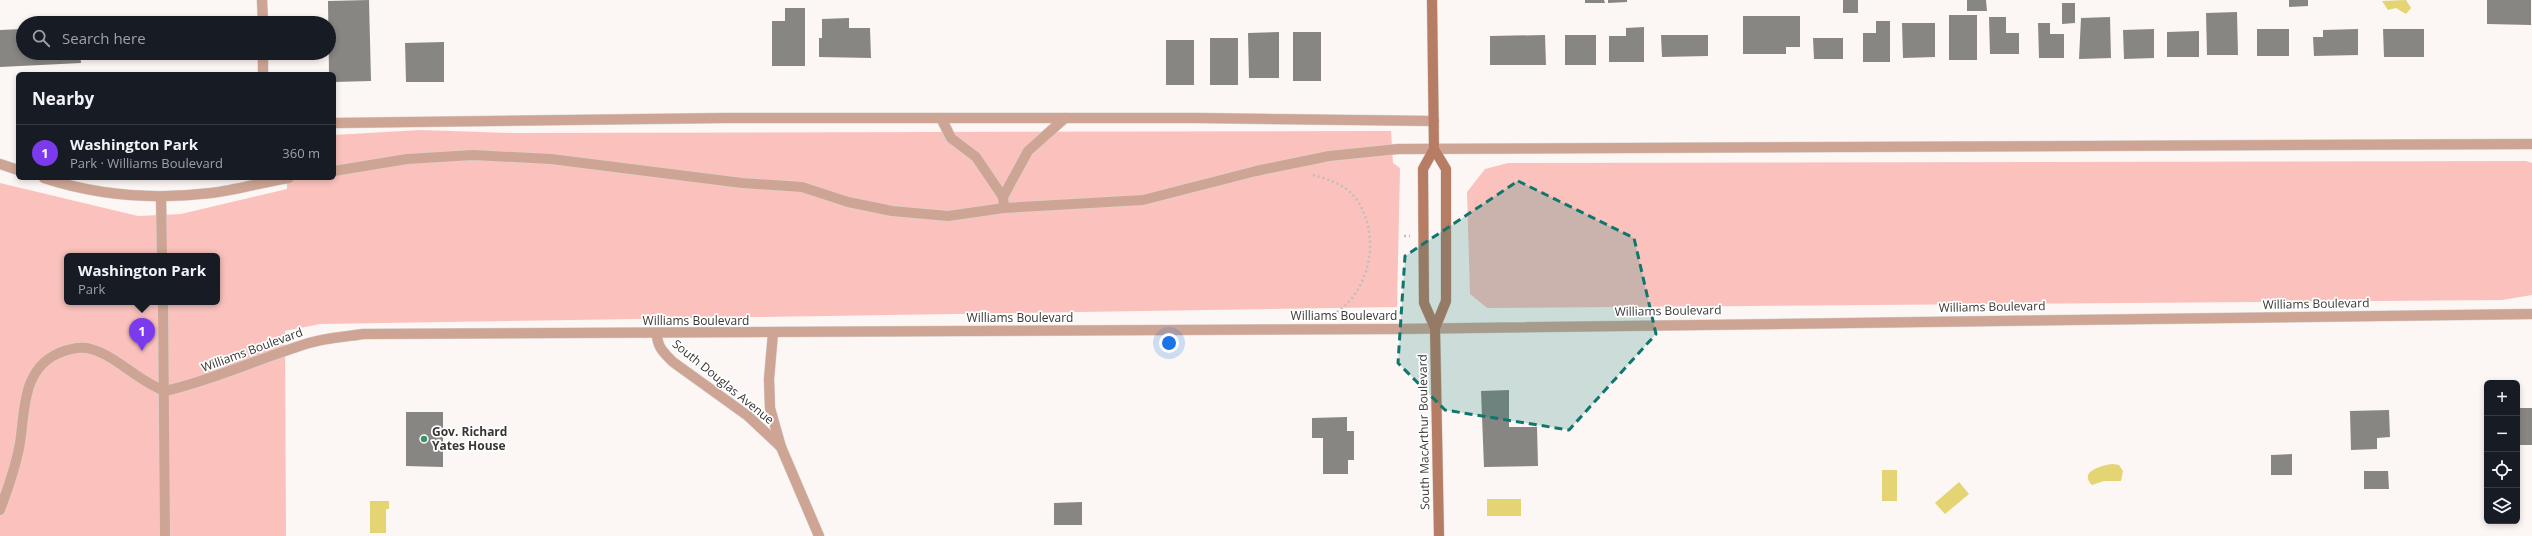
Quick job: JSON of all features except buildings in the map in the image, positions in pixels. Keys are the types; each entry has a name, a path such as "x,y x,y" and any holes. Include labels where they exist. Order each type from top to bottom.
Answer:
{"main road":[{"name":"South MacArthur Boulevard","path":"1432,0 1434,149 1423,169 1424,303 1435,328 1439,536"},
{"name":"South MacArthur Boulevard","path":"1434,149 1446,169 1446,301 1435,328"}],"street":[{"path":"262,0 262,16"},
{"path":"263,60 263,72"},
{"path":"336,123 725,118 1065,118 1434,121"},
{"path":"941,118 950,138 976,157 1003,197 1004,208"},
{"path":"1003,197 1028,152 1065,118"},
{"path":"336,170 407,159 473,155 551,159 742,183 802,187 848,202 892,211 948,216 1004,208 1143,200 1256,171 1329,156 1398,149 2532,144"},
{"path":"0,164 16,169"},
{"path":"52,180 102,193 161,197 212,193 264,180"},
{"path":"161,197 162,253"},
{"path":"163,305 165,391 164,536"},
{"name":"Williams Boulevard","path":"165,391 197,384 254,361 311,342 363,334 657,334 1435,328 2532,314"},
{"name":"South Douglas Avenue","path":"773,333 769,379 770,408 781,447 819,536"},
{"name":"South Douglas Avenue","path":"657,334 657,342 662,352 673,362 748,416 781,447"},
{"path":"0,510 11,478 20,443 23,408 29,386 38,369 49,357 67,350 92,349 148,385 165,391"}],"path":[{"path":"1309,170 1310,174 1330,180 1344,188 1357,199 1369,231 1370,255 1356,293 1332,315"}],"highlighted area":[{"path":"1518,181 1634,238 1656,334 1569,430 1445,410 1398,363 1405,256"}],"shaded area":[{"path":"2406,0 2411,8 2406,14 2396,8 2388,10 2382,1"},
{"path":"420,130 512,133 1391,131 1393,163 1400,168 1397,307 320,324 285,331 286,536 0,536 0,183 138,216 181,214 287,189 287,180 336,180 336,135"},
{"path":"2526,161 2532,163 2532,295 2502,300 1487,308 1470,294 1467,192 1485,169 1508,163"},
{"path":"2113,464 2119,465 2123,471 2121,481 2104,481 2092,485 2088,480 2090,472 2098,467"},
{"path":"1882,470 1897,470 1897,501 1882,501"},
{"path":"1959,482 1969,494 1945,514 1935,503"},
{"path":"1487,499 1521,499 1521,516 1487,516"},
{"path":"370,501 389,501 389,509 386,509 386,533 370,533"}],"place":[{"name":"Washington Park","path":"142,351"},
{"name":"Gov. Richard Yates House","path":"424,439"}]}
